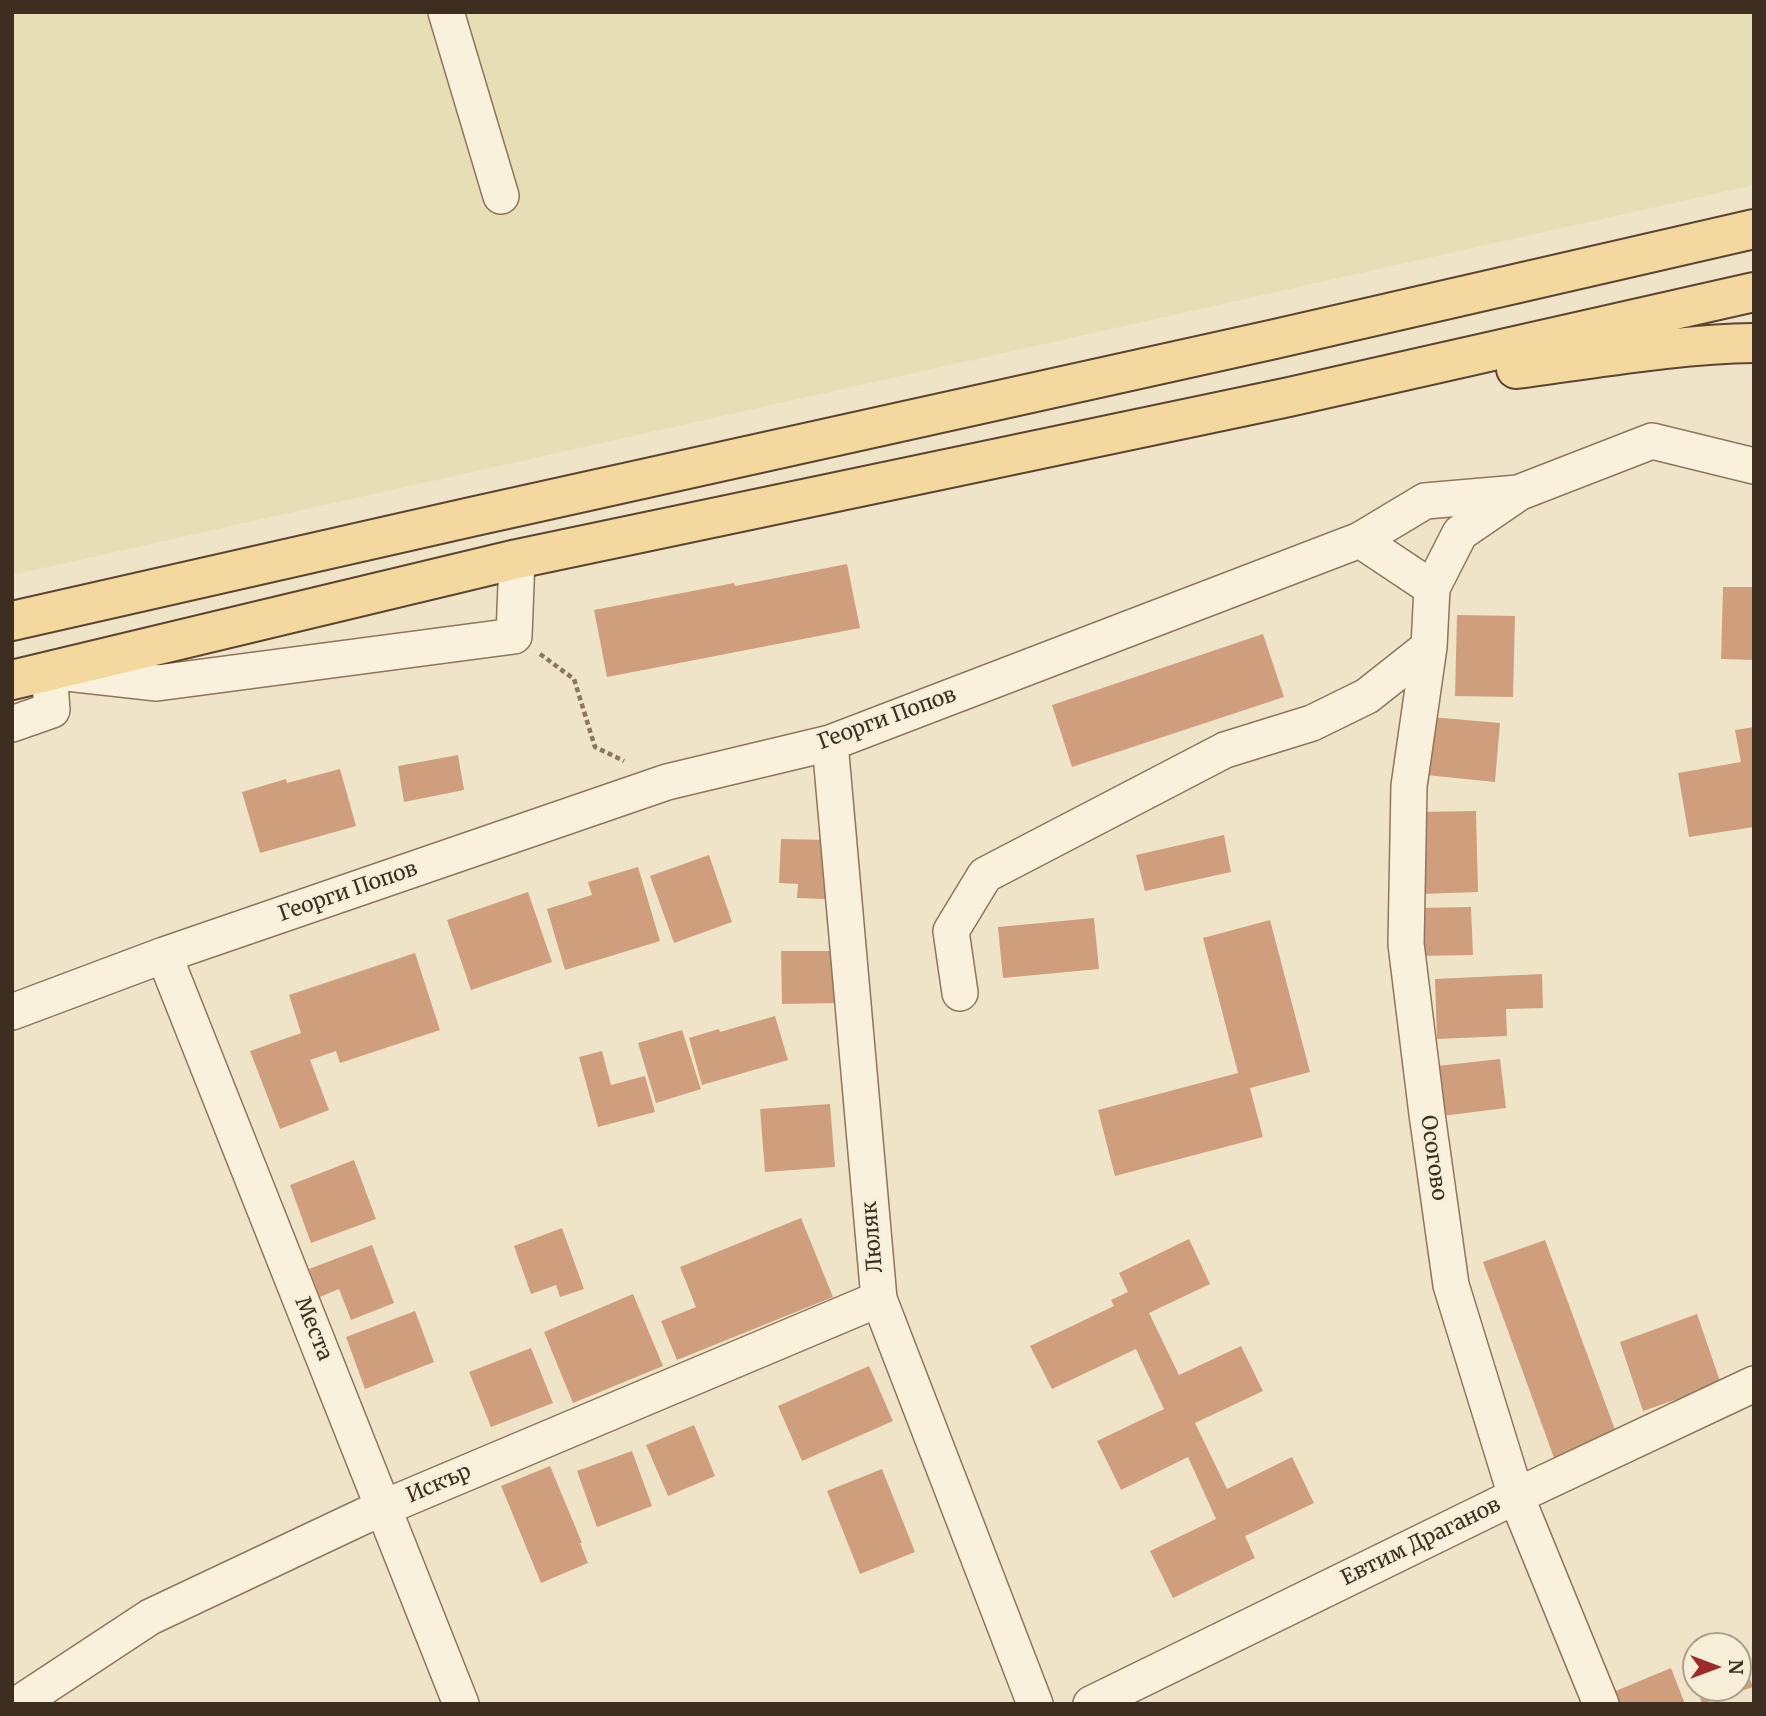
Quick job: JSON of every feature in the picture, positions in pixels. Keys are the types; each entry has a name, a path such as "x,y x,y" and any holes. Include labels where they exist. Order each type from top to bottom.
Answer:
{"main road":[{"path":"1275,339 1754,204"},
{"path":"12,621 1275,339 1754,229"},
{"path":"12,680 517,559 1289,397 1754,292"},
{"path":"1289,397 1653,351 1754,343"}],"street":[{"path":"446,12 501,196"},
{"name":"Георги Попов","path":"12,1012 164,955 667,782 830,743 1360,540 1425,501 1518,493 1652,441 1754,466"},
{"path":"1360,540 1432,588 1460,533 1518,493"},
{"path":"12,724 52,710 49,671 157,682 514,636 517,559"},
{"name":"Осогово","path":"1432,588 1429,647 1409,786 1406,944 1451,1285 1516,1496 1601,1704"},
{"path":"960,993 951,931 985,875 1225,750 1312,723 1367,696 1429,647"},
{"name":"Люляк","path":"830,743 879,1300 1035,1704"},
{"name":"Места","path":"164,955 461,1704"},
{"name":"Искър","path":"18,1704 150,1617 383,1507 879,1300"},
{"name":"Евтим Драганов","path":"1091,1704 1516,1496 1754,1384"}],"path":[{"path":"514,636 574,679 595,747 667,782"}],"shaded area":[{"path":"12,12 1754,12 1754,185 12,575"}],"building":[{"path":"847,564 860,628 607,677 594,610"},
{"path":"1723,587 1754,587 1754,660 1721,659"},
{"path":"1457,615 1515,616 1513,697 1455,696"},
{"path":"1263,634 1284,697 1072,767 1052,705"},
{"path":"1431,717 1500,723 1495,782 1426,775"},
{"path":"1754,727 1754,827 1689,837 1678,773 1741,762 1735,730"},
{"path":"458,755 464,790 404,802 398,766"},
{"path":"340,769 356,826 260,853 242,792 286,779 287,783"},
{"path":"1476,811 1478,892 1422,894 1419,812"},
{"path":"1224,835 1231,872 1145,891 1136,855"},
{"path":"781,839 828,840 826,899 797,898 798,884 779,883"},
{"path":"709,855 732,922 674,943 650,876"},
{"path":"638,867 660,941 565,970 547,909 592,895 588,882"},
{"path":"528,892 552,962 471,990 447,920"},
{"path":"1471,907 1473,955 1419,956 1418,908"},
{"path":"1094,918 1099,969 1003,978 998,927"},
{"path":"1270,920 1310,1072 1250,1088 1263,1137 1115,1176 1098,1110 1238,1073 1203,938"},
{"path":"781,951 839,951 840,1003 782,1004"},
{"path":"415,953 440,1030 340,1063 336,1051 310,1060 329,1110 280,1129 250,1051 301,1033 289,995"},
{"path":"1542,974 1543,1008 1506,1009 1507,1036 1437,1039 1435,979"},
{"path":"775,1016 788,1060 702,1085 689,1038"},
{"path":"682,1030 701,1089 656,1103 638,1043"},
{"path":"602,1051 611,1085 645,1076 655,1112 598,1127 579,1057"},
{"path":"1500,1059 1506,1108 1442,1116 1437,1066"},
{"path":"830,1104 835,1167 765,1172 760,1109"},
{"path":"354,1160 376,1219 311,1243 290,1185"},
{"path":"801,1218 833,1297 677,1360 661,1321 696,1307 680,1267"},
{"path":"562,1228 584,1289 560,1297 556,1285 531,1294 514,1246"},
{"path":"1189,1239 1210,1284 1149,1313 1179,1375 1241,1346 1263,1391 1195,1423 1227,1489 1292,1457 1314,1503 1245,1536 1255,1558 1173,1598 1150,1551 1216,1519 1188,1457 1121,1490 1097,1441 1164,1409 1136,1349 1052,1389 1030,1346 1114,1306 1111,1300 1128,1292 1119,1273"},
{"path":"1545,1240 1617,1435 1554,1458 1483,1262"},
{"path":"372,1245 394,1303 351,1320 339,1289 320,1297 309,1269"},
{"path":"633,1294 663,1366 573,1403 544,1332"},
{"path":"415,1311 434,1362 365,1389 346,1337"},
{"path":"1697,1314 1721,1384 1643,1411 1620,1342"},
{"path":"531,1348 553,1403 491,1427 469,1372"},
{"path":"869,1366 893,1421 802,1461 778,1406"},
{"path":"694,1425 715,1476 668,1496 646,1445"},
{"path":"632,1451 652,1506 597,1527 577,1471"},
{"path":"550,1466 588,1563 541,1583 501,1486"},
{"path":"882,1469 915,1552 860,1574 827,1491"},
{"path":"1671,1668 1685,1704 1609,1704 1606,1695"}]}
